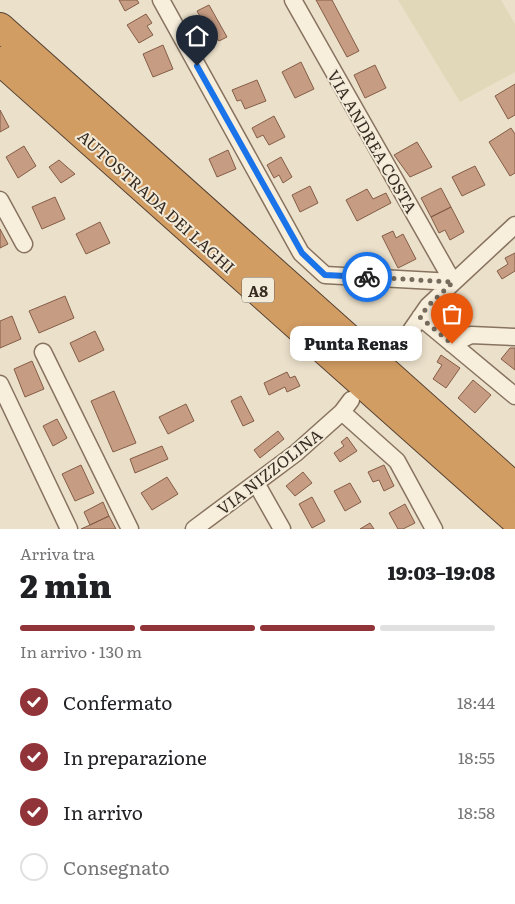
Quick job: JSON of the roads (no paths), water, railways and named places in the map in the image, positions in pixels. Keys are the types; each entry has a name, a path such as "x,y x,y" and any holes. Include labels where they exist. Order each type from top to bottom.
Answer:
{"highway":[{"name":"AUTOSTRADA DEI LAGHI","path":"0,27 515,486"},
{"name":"AUTOSTRADA DEI LAGHI","path":"0,60 515,520"}],"street":[{"path":"161,0 297,245 312,264 325,275 453,282"},
{"name":"VIA ANDREA COSTA","path":"293,0 453,282"},
{"path":"0,200 24,244"},
{"path":"401,345 428,306 515,225"},
{"path":"420,317 515,396"},
{"path":"452,344 471,335 515,337"},
{"path":"44,352 130,529"},
{"path":"0,384 69,529"},
{"name":"VIA NIZZOLINA","path":"194,529 296,453 346,406 397,461 434,529"},
{"path":"256,483 282,529"}],"tunnel":[{"path":"376,373 401,345"}],"place":[{"name":"Punta Renas","path":"452,344"}]}
